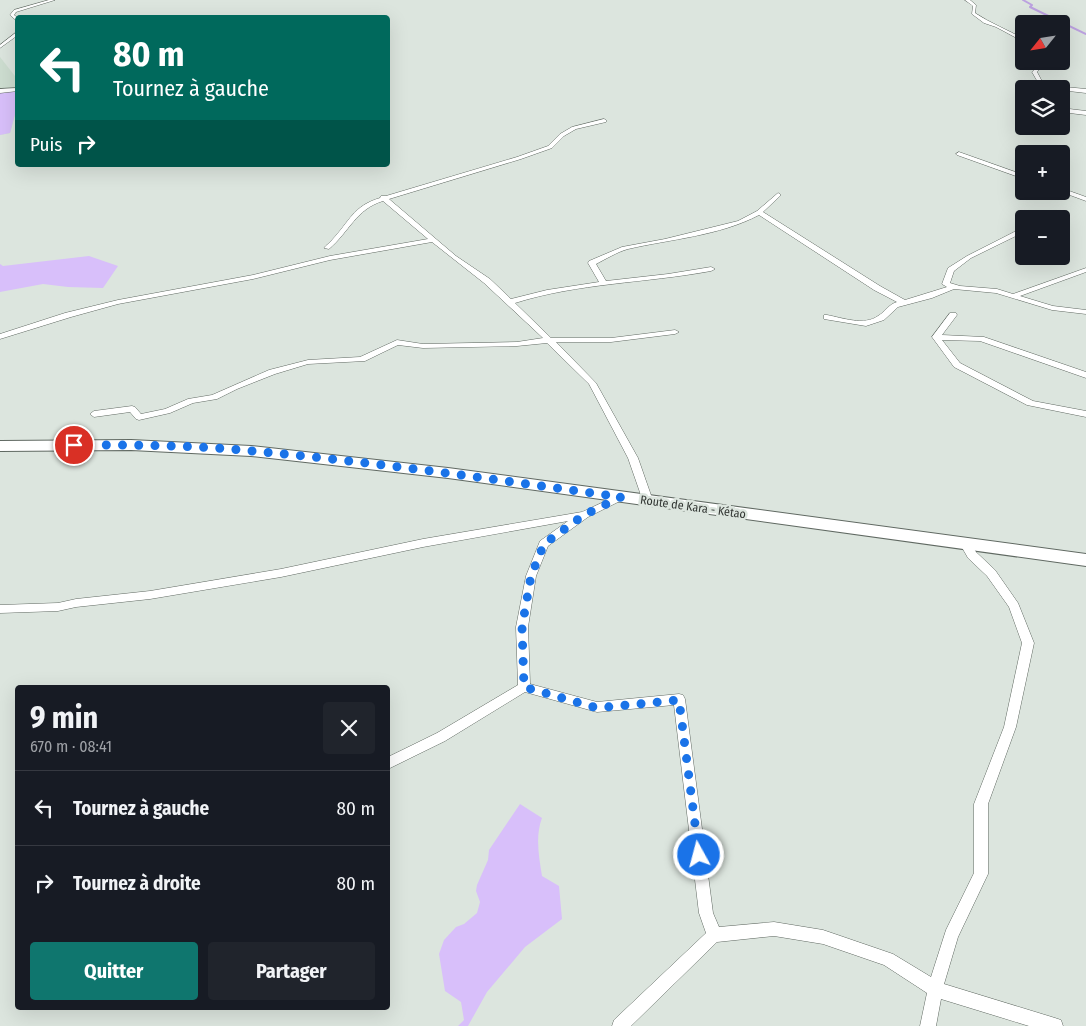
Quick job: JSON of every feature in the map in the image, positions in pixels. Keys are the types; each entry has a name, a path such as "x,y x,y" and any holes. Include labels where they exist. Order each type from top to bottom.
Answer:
{"main road":[{"name":"Route de Kara - Kétao","path":"0,446 131,445 251,451 448,473 1086,560"}],"street":[{"path":"15,18 12,15 14,11 53,0"},
{"path":"967,0 974,6 973,13 981,19 1015,36"},
{"path":"0,47 15,34"},
{"path":"0,91 15,89"},
{"path":"1070,89 1086,91"},
{"path":"1070,111 1086,113"},
{"path":"327,248 335,241 354,215 372,202 519,158 550,146 562,135 574,128 604,121"},
{"path":"958,154 1015,174"},
{"path":"1070,193 1086,199"},
{"path":"603,284 592,263 612,252 740,222 759,212 778,195"},
{"path":"384,197 434,240 487,281 592,383 608,408 633,458 648,501"},
{"path":"759,212 853,273 903,302"},
{"path":"1015,234 969,257 951,270 946,284 952,287 997,291 1052,308 1086,312"},
{"path":"0,337 68,315 118,302 253,276 330,258 434,240"},
{"path":"510,302 543,293 711,269"},
{"path":"1014,296 1086,270"},
{"path":"827,317 866,324 875,322 895,305 929,296 952,287"},
{"path":"936,336 953,315"},
{"path":"94,414 132,409 139,417 167,411 191,401 214,397 234,386 272,372 308,362 362,359 397,342 423,346 517,344 549,340 611,340 675,332"},
{"path":"936,336 981,339 1086,375"},
{"path":"936,336 957,364 1030,403 1086,414"},
{"path":"524,687 522,627 531,576 544,544 584,515 621,497"},
{"path":"0,609 58,607 76,603 150,595 281,573 423,542 584,515"},
{"path":"928,1026 935,990 952,936 981,874 981,804 1010,727 1028,643 1014,606 991,573 972,555 965,544"},
{"path":"390,762 441,737 524,687 597,708 679,700 706,913 714,935"},
{"path":"620,1026 714,935 774,930 823,937 888,959 935,990 1055,1026"}],"shaded area":[{"path":"0,57 15,76 15,114 10,133 0,135"},
{"path":"15,89 15,114 10,133 0,135 0,92"},
{"path":"89,256 118,266 103,288 43,284 0,292 0,264 3,266"},
{"path":"520,804 542,818 538,839 542,876 559,886 562,919 525,947 487,992 468,1026 458,1026 464,1020 461,1002 445,991 439,954 444,940 456,927 464,924 477,913 480,902 476,891 477,885 488,860 489,850"}],"waterway":[{"path":"1023,0 1032,5 1030,7 1086,34"}],"route":[{"path":"74,445 131,445 251,451 448,473 621,497 584,515 544,544 531,576 522,627 524,687 597,708 679,700 699,855"}]}
